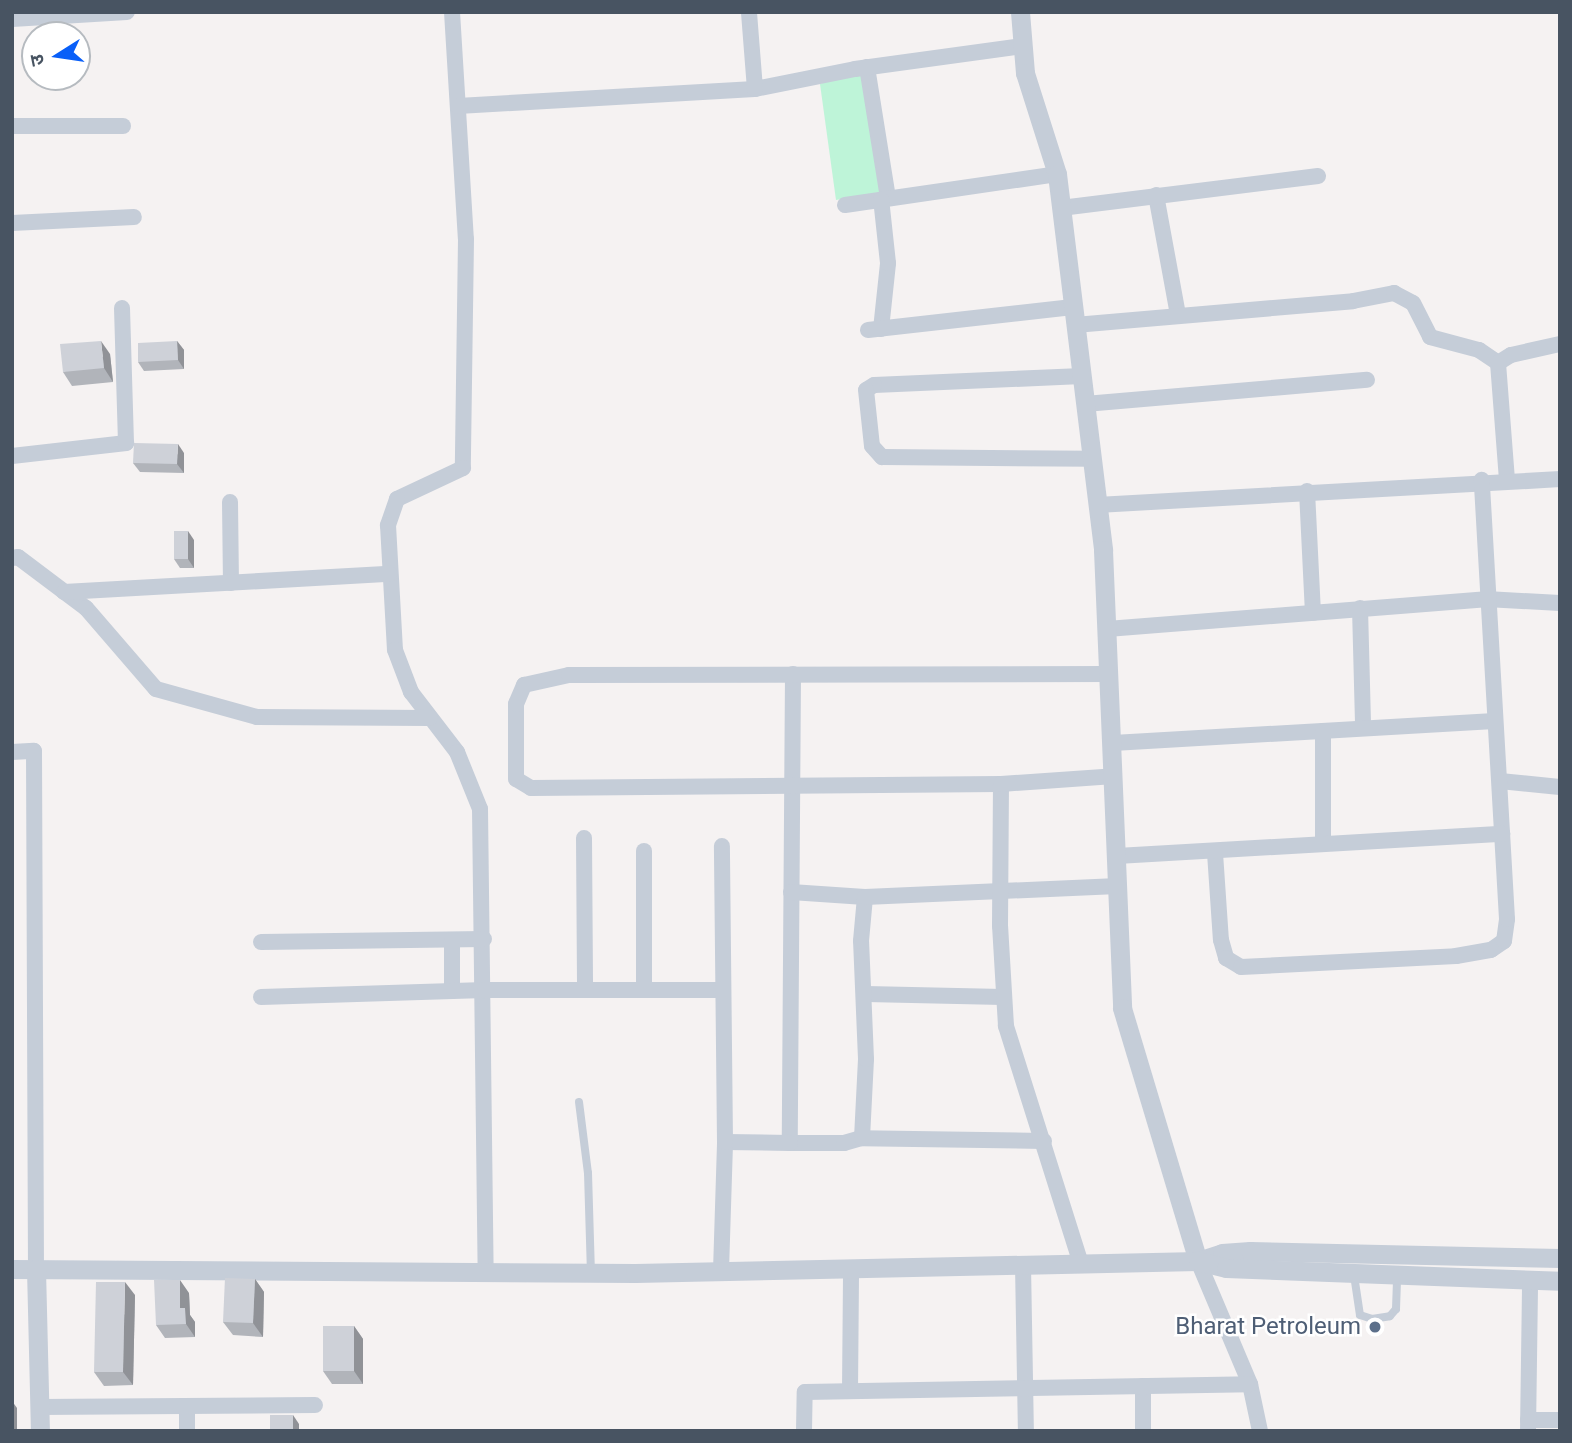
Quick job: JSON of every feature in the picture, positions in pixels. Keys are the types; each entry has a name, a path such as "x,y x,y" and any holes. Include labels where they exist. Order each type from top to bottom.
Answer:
{"street":[{"path":"12,19 127,12"},
{"path":"452,12 466,239 463,468 397,499 388,525 395,650 411,692 457,752 480,809 485,990 486,1272"},
{"path":"749,12 755,89"},
{"path":"1020,12 1025,73 1057,174 1097,505 1113,743 1122,1008 1198,1261 1250,1384 1259,1431"},
{"path":"458,106 755,89 867,67 1023,46"},
{"path":"867,67 884,199 888,264 875,330 1074,316 1178,316 1353,301 1394,293 1413,303 1430,337 1479,350 1498,363"},
{"path":"12,127 123,126"},
{"path":"845,205 1057,174"},
{"path":"1061,208 1318,176"},
{"path":"1156,195 1178,316"},
{"path":"12,223 134,217"},
{"path":"12,456 126,443 122,308"},
{"path":"1498,363 1511,355 1560,344"},
{"path":"1498,363 1507,479"},
{"path":"1082,376 874,385 866,390 872,446 882,457 1092,459"},
{"path":"1085,404 1367,380"},
{"path":"1097,505 1482,480 1560,479"},
{"path":"1215,853 1220,940 1226,958 1241,967 1456,956 1491,950 1504,941 1500,780 1486,599 1482,480"},
{"path":"1307,491 1313,613"},
{"path":"230,502 231,583"},
{"path":"12,558 18,557 86,608 156,689 257,717 430,718"},
{"path":"64,592 390,574"},
{"path":"1107,629 1486,599 1560,603"},
{"path":"1360,608 1363,726"},
{"path":"790,1143 793,674"},
{"path":"1109,674 578,675 533,682 518,692 513,754 516,779 531,788 794,783 1001,784 1114,776"},
{"path":"1113,743 1494,720"},
{"path":"1323,844 1324,731"},
{"path":"12,752 34,751 36,1269 40,1431"},
{"path":"1500,780 1560,787"},
{"path":"1001,784 1003,997 1014,1059 1044,1141 1081,1264"},
{"path":"1117,856 1215,853 1502,834"},
{"path":"584,838 585,990"},
{"path":"721,1271 725,1142 721,990 722,846"},
{"path":"643,989 645,851"},
{"path":"791,892 864,897 1001,889 1118,887"},
{"path":"862,1138 866,994 861,941 864,897"},
{"path":"261,942 484,939"},
{"path":"452,940 452,991"},
{"path":"261,997 485,990 721,990"},
{"path":"866,994 1003,997"},
{"path":"725,1142 844,1143 862,1138 1044,1141"},
{"path":"1198,1261 1222,1253 1250,1251 1560,1258"},
{"path":"1530,1257 1528,1425 1560,1420"},
{"path":"12,1269 591,1273 1198,1261 1226,1268 1560,1281"},
{"path":"1023,1265 1026,1431"},
{"path":"850,1391 851,1268"},
{"path":"804,1431 805,1392 1250,1384"},
{"path":"1143,1386 1143,1431"},
{"path":"39,1407 315,1405"},
{"path":"187,1406 187,1431"}],"lane":[{"path":"579,1102 588,1173 591,1273"},
{"path":"1354,1274 1360,1315 1372,1319 1390,1316 1396,1309 1397,1276"}],"green space":[{"path":"861,68 881,192 836,200 820,84"}],"building":[{"path":"101,341 104,368 63,372 60,344"},
{"path":"177,341 178,360 138,362 138,343"},
{"path":"134,443 178,444 177,464 133,463"},
{"path":"174,531 188,531 188,559 174,559"},
{"path":"225,1278 255,1279 253,1323 223,1322"},
{"path":"154,1280 180,1280 180,1308 185,1308 186,1324 156,1325"},
{"path":"96,1282 125,1282 123,1372 94,1372"},
{"path":"323,1326 354,1326 354,1371 323,1371"},
{"path":"270,1415 293,1415 293,1431 270,1431"}],"place":[{"name":"Bharat Petroleum","path":"1375,1327"}]}
